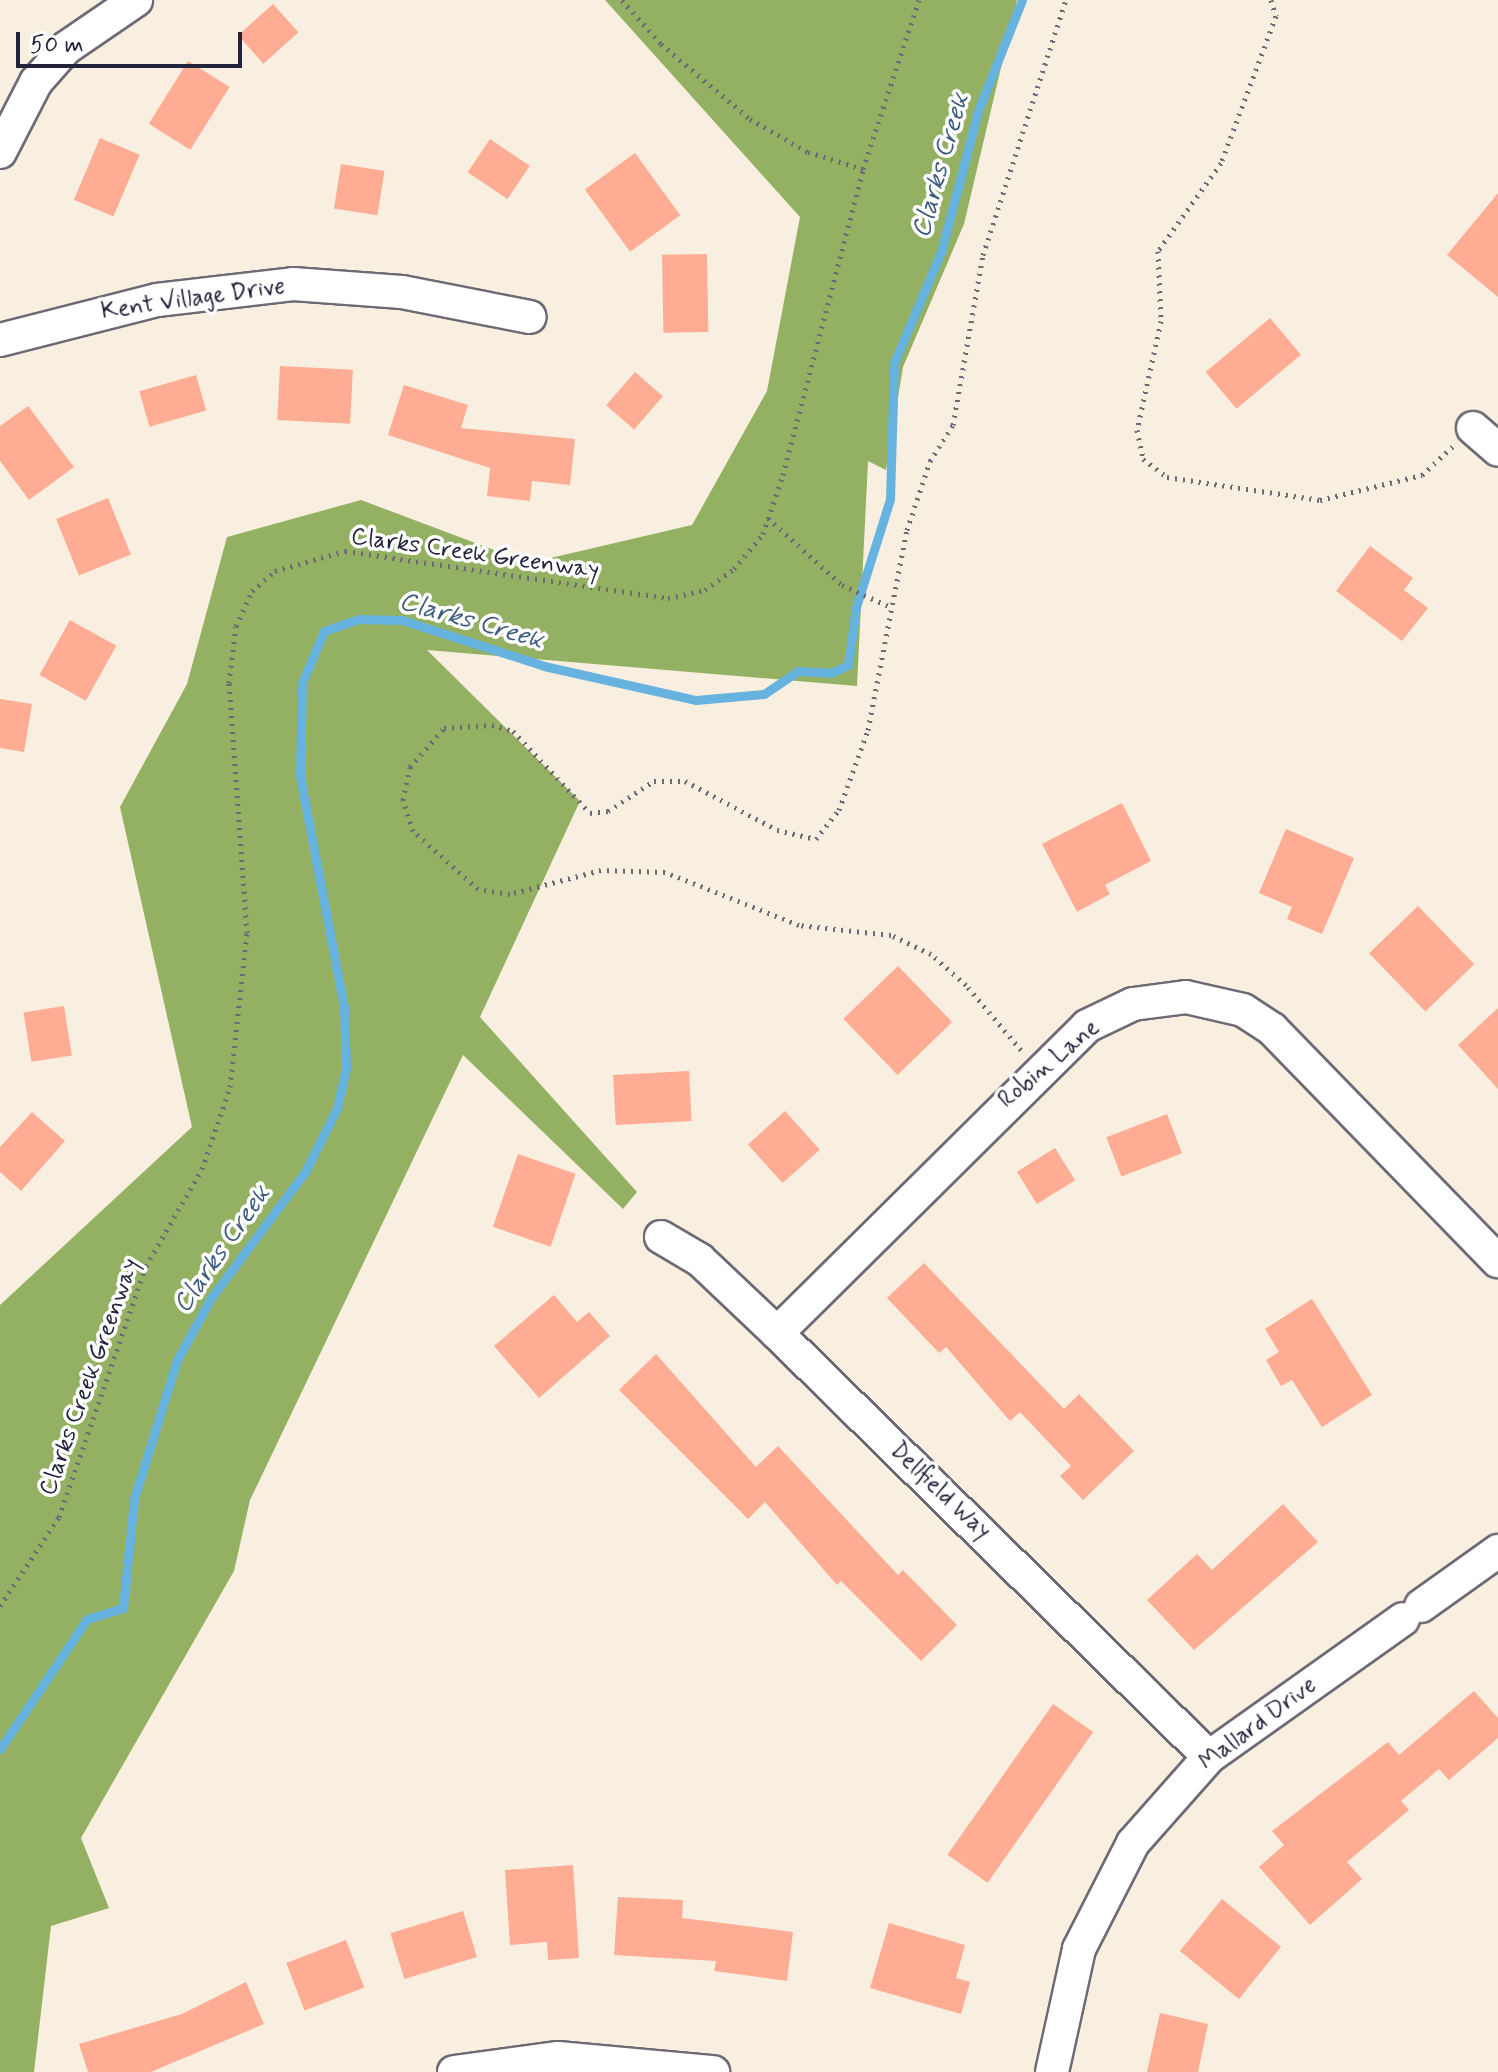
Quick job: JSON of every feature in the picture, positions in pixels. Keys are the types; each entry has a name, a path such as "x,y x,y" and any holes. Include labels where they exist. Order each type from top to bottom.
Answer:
{"street":[{"path":"0,152 36,82 66,48 136,0"},
{"name":"Kent Village Drive","path":"2,332 157,300 293,284 402,292 530,317"},
{"path":"1473,428 1498,450"},
{"name":"Robin Lane","path":"777,1333 1037,1069 1087,1026 1133,1004 1186,997 1243,1010 1370,1122 1498,1261"},
{"name":"Dellfield Way","path":"661,1237 700,1260 777,1333 1209,1757"},
{"name":"Mallard Drive","path":"1052,2072 1071,1976 1103,1896 1133,1843 1209,1757 1498,1551"},
{"path":"454,2072 558,2058 713,2072"}],"path":[{"path":"622,0 661,44 750,119 808,152 863,169"},
{"name":"Clarks Creek Greenway","path":"0,1606 59,1517 146,1266 202,1169 230,1087 247,933 229,683 236,626 252,591 275,571 345,551 668,598 705,590 734,569 768,518 863,169 919,0"},
{"path":"1037,1069 966,985 931,954 891,935 799,925 665,872 601,870 510,894 478,889 413,831 407,810 410,767 429,741 444,728 480,724 513,731 590,813 608,811 654,781 685,781 777,830 816,839 839,810 868,730 891,607 926,474 953,425 983,255 1066,0"},
{"path":"1271,0 1276,16 1221,163 1158,251 1161,321 1137,430 1143,459 1167,477 1320,500 1422,475 1473,428"},
{"path":"768,518 842,585 891,607"}],"green space":[{"path":"605,0 1017,0 964,224 903,367 886,470 868,461 857,686 427,650 580,801 480,1017 637,1192 623,1209 463,1055 250,1500 234,1571 81,1838 109,1908 51,1926 34,2072 0,2072 0,1305 192,1127 120,807 187,684 227,537 361,500 529,563 692,525 767,391 800,217"}],"building":[{"path":"273,4 298,32 263,64 238,35"},
{"path":"188,61 230,87 190,150 149,124"},
{"path":"100,138 140,155 113,216 74,200"},
{"path":"490,139 530,166 507,199 468,172"},
{"path":"635,153 680,215 630,252 585,189"},
{"path":"341,164 384,171 377,215 334,208"},
{"path":"1498,193 1498,297 1447,255"},
{"path":"707,254 708,332 663,333 662,255"},
{"path":"1270,318 1301,355 1237,409 1206,372"},
{"path":"280,366 353,370 350,424 277,420"},
{"path":"635,372 663,396 634,429 606,405"},
{"path":"196,375 206,411 149,427 139,391"},
{"path":"404,385 468,405 461,428 575,439 570,485 532,481 530,501 487,496 490,468 388,435"},
{"path":"28,406 74,467 29,500 0,461 0,426"},
{"path":"108,498 131,555 79,576 56,519"},
{"path":"1370,546 1413,578 1404,590 1428,608 1402,641 1336,591"},
{"path":"70,620 116,646 86,701 39,675"},
{"path":"0,699 32,704 24,752 0,748"},
{"path":"1122,803 1151,861 1105,885 1110,894 1077,912 1042,844"},
{"path":"1286,829 1354,858 1322,934 1287,919 1292,907 1259,893"},
{"path":"1418,906 1474,964 1425,1012 1369,953"},
{"path":"898,966 952,1022 898,1075 843,1019"},
{"path":"64,1006 72,1055 31,1062 24,1012"},
{"path":"1498,1008 1498,1089 1458,1045"},
{"path":"689,1071 692,1121 616,1125 613,1075"},
{"path":"785,1111 820,1150 783,1183 748,1144"},
{"path":"32,1112 65,1141 21,1191 0,1172 0,1147"},
{"path":"1167,1114 1182,1153 1121,1177 1106,1137"},
{"path":"1055,1148 1075,1180 1037,1204 1017,1172"},
{"path":"518,1154 576,1174 551,1247 493,1227"},
{"path":"924,1263 1064,1409 1079,1394 1134,1451 1083,1500 1060,1476 1071,1466 1020,1412 1010,1421 946,1347 939,1353 887,1298"},
{"path":"554,1295 577,1322 589,1312 610,1336 539,1398 494,1346"},
{"path":"1312,1299 1372,1395 1322,1427 1292,1380 1281,1386 1266,1360 1279,1352 1265,1329"},
{"path":"656,1354 756,1467 778,1446 898,1575 903,1570 957,1625 921,1661 841,1581 837,1585 765,1502 748,1519 619,1390"},
{"path":"1283,1504 1318,1542 1194,1650 1147,1600 1197,1554 1212,1570"},
{"path":"1474,1691 1498,1718 1498,1738 1449,1780 1439,1769 1401,1801 1409,1810 1347,1862 1362,1879 1310,1925 1259,1867 1284,1845 1272,1831 1388,1742 1399,1755"},
{"path":"1053,1704 1093,1732 988,1883 947,1855"},
{"path":"573,1865 579,1958 548,1960 547,1942 510,1945 505,1870"},
{"path":"618,1897 683,1900 682,1918 793,1932 787,1981 714,1971 716,1961 614,1955"},
{"path":"1222,1899 1281,1947 1239,1999 1180,1951"},
{"path":"463,1911 477,1957 404,1979 390,1933"},
{"path":"889,1923 965,1945 956,1978 970,1982 961,2014 870,1988"},
{"path":"346,1940 364,1988 305,2011 286,1963"},
{"path":"246,1982 264,2024 151,2072 88,2072 79,2044 182,2014"},
{"path":"1160,2013 1208,2024 1198,2072 1147,2072"}],"waterway":[{"name":"Clarks Creek","path":"0,1749 87,1619 123,1608 134,1499 177,1360 211,1298 305,1172 337,1108 346,1068 344,1007 300,777 302,683 324,631 359,619 402,620 544,666 696,700 764,694 798,671 831,673 848,665 856,607 890,499 894,363 941,252 978,111 1022,0"}]}
